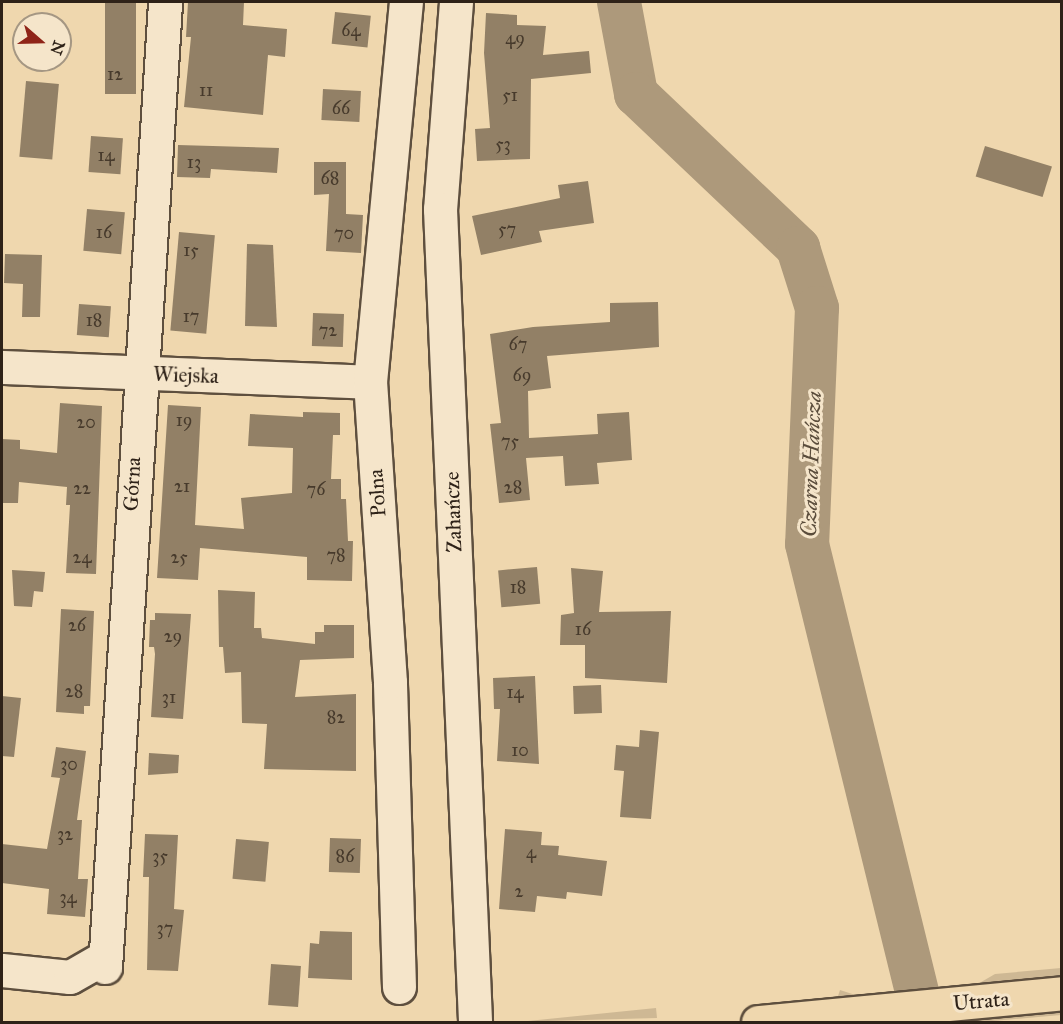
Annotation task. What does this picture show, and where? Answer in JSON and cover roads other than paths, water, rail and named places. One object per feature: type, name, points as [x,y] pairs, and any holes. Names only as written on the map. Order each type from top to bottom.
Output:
[{"type":"main road","name":"Utrata","points":[[758,1023],[1062,993]]},
{"type":"street","name":"Górna","points":[[2,970],[70,977],[105,962],[138,373],[165,2]]},
{"type":"street","name":"Polna","points":[[399,987],[390,682],[370,382],[406,2]]},
{"type":"street","name":"Zahańcze","points":[[456,2],[440,209],[475,1023]]},
{"type":"street","name":"Wiejska","points":[[2,367],[370,382]]},
{"type":"waterway","name":"Czarna Hańcza","points":[[619,2],[636,94],[798,248],[817,308],[807,544],[924,1022]]}]
